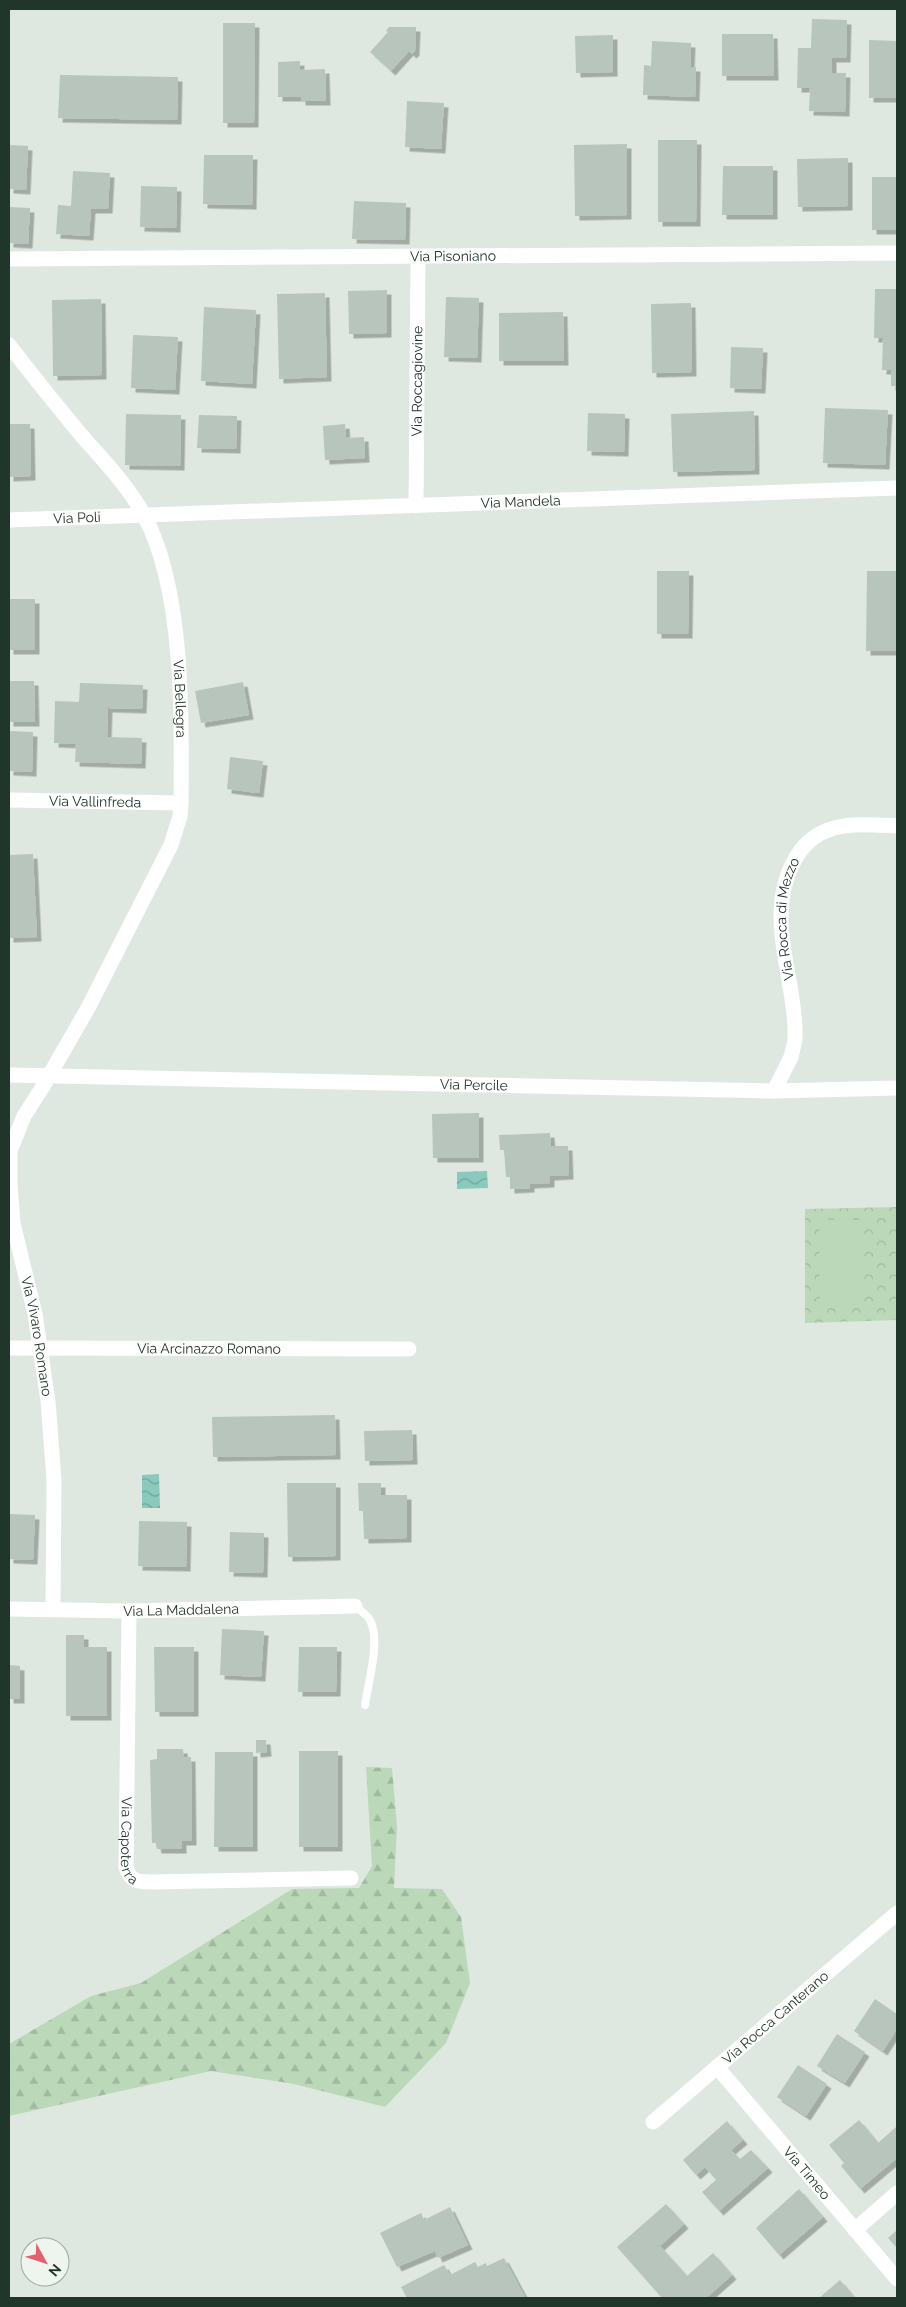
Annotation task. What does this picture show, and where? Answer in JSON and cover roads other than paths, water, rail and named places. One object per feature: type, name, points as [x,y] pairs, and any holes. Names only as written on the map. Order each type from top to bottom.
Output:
[{"type":"street","name":"Via Pisoniano","points":[[9,259],[897,253]]},
{"type":"street","name":"Via Roccagiovine","points":[[416,506],[418,256]]},
{"type":"street","name":"Via Bellegra","points":[[9,345],[118,478],[144,515],[161,556],[173,618],[180,718],[181,803],[177,826],[167,855],[88,1008],[50,1075]]},
{"type":"street","name":"Via Mandela","points":[[144,515],[897,488]]},
{"type":"street","name":"Via Poli","points":[[9,520],[144,515]]},
{"type":"street","name":"Via Vallinfreda","points":[[9,800],[181,803]]},
{"type":"street","name":"Via Rocca di Mezzo","points":[[774,1091],[791,1057],[795,1040],[780,916],[784,887],[791,868],[804,847],[822,831],[859,825],[897,826]]},
{"type":"street","name":"Via Percile","points":[[9,1075],[774,1091],[897,1088]]},
{"type":"street","name":"Via Vivaro Romano","points":[[50,1075],[19,1125],[10,1151],[9,1165],[15,1236],[41,1348],[54,1480],[53,1609]]},
{"type":"street","name":"Via Arcinazzo Romano","points":[[9,1348],[409,1349]]},
{"type":"street","name":"Via La Maddalena","points":[[9,1609],[129,1611],[355,1606]]},
{"type":"street","name":"Via Capoterra","points":[[129,1611],[126,1866],[128,1875],[137,1882],[351,1878]]},
{"type":"street","name":"Via Rocca Canterano","points":[[653,2122],[897,1912]]},
{"type":"street","name":"Via Timeo","points":[[717,2067],[897,2279]]},
{"type":"street","points":[[855,2230],[897,2193]]},
{"type":"lane","points":[[355,1606],[369,1618],[374,1632],[374,1654],[364,1705]]},
{"type":"water","points":[[487,1171],[488,1188],[457,1189],[457,1172]]},
{"type":"water","points":[[159,1474],[160,1508],[142,1508],[142,1475]]}]
